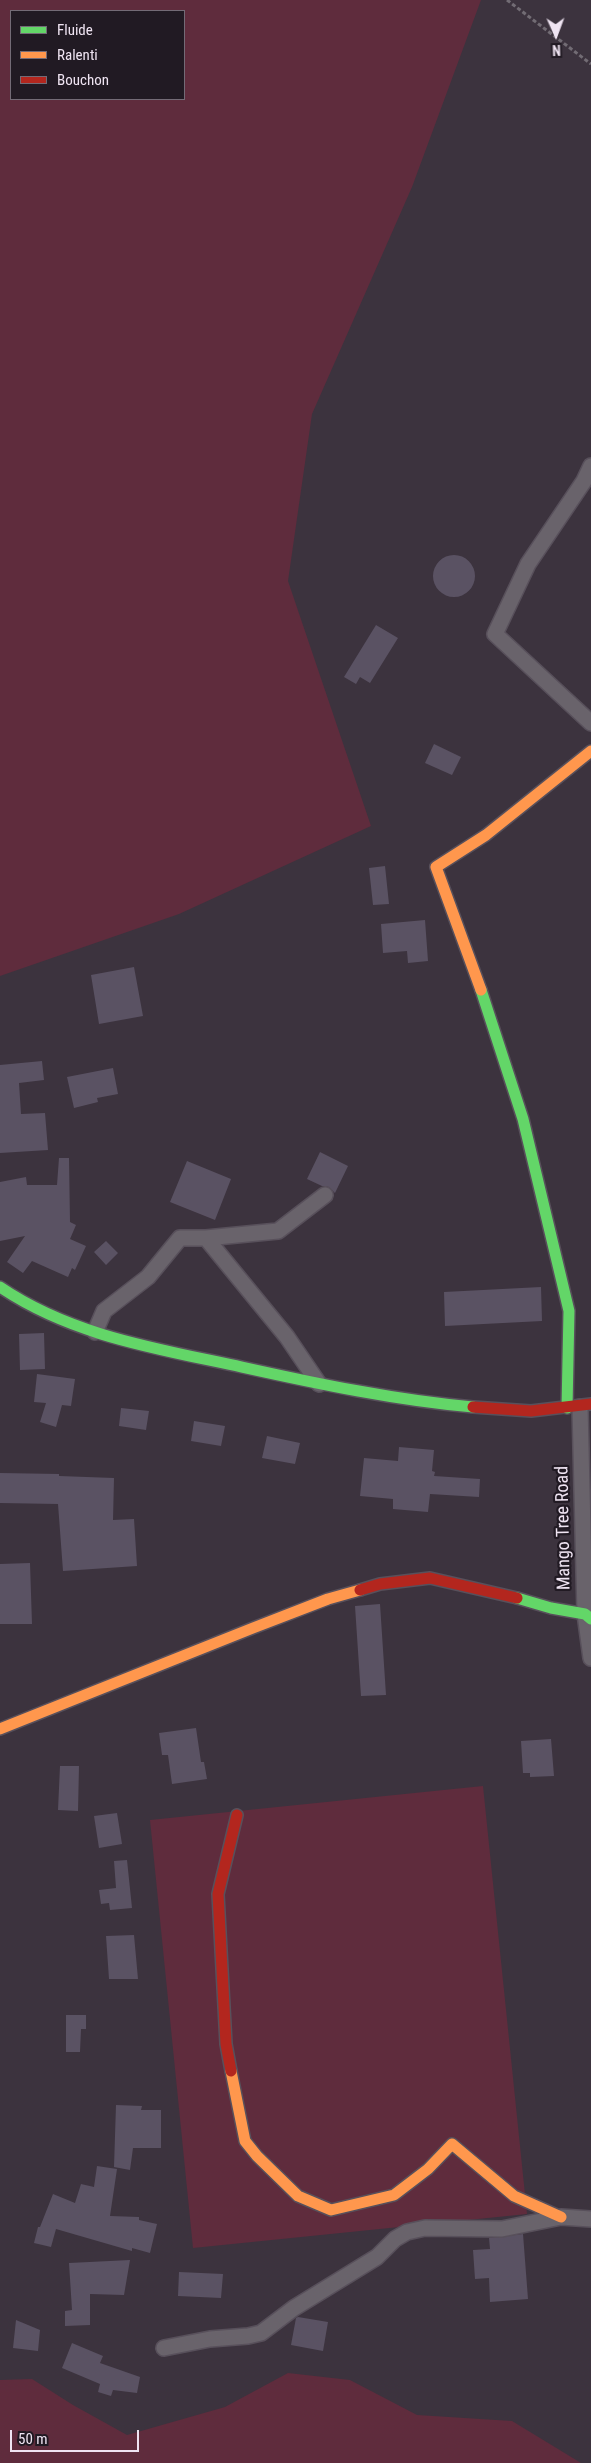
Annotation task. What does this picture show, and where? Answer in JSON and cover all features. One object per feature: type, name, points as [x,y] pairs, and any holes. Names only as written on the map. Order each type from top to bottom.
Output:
[{"type":"street","points":[[591,466],[584,481],[528,564],[495,634],[591,723]]},
{"type":"street","points":[[0,1287],[25,1304],[53,1318],[95,1332],[159,1349],[319,1384],[428,1404],[531,1411],[579,1406],[569,1311],[523,1119],[489,1011],[436,867],[486,835],[591,750]]},
{"type":"street","points":[[95,1332],[104,1311],[148,1277],[180,1238],[206,1238],[278,1231],[325,1195]]},
{"type":"street","points":[[206,1238],[287,1337],[319,1384]]},
{"type":"street","name":"Mango Tree Road","points":[[579,1406],[591,1658]]},
{"type":"street","points":[[0,1729],[328,1599],[380,1584],[430,1578],[506,1594],[588,1617]]},
{"type":"street","points":[[237,1815],[218,1894],[226,2044],[245,2141],[257,2156],[298,2196],[331,2210],[355,2206],[394,2195],[428,2169],[452,2144],[514,2196],[561,2217]]},
{"type":"street","points":[[164,2348],[210,2339],[261,2333],[294,2308],[377,2257],[395,2239],[407,2232],[425,2228],[502,2228],[561,2217],[591,2219]]},
{"type":"path","points":[[507,0],[591,64]]},
{"type":"shaded area","points":[[0,0],[481,0],[412,187],[312,414],[288,581],[371,826],[179,914],[0,976]]},
{"type":"shaded area","points":[[483,1786],[527,2214],[193,2248],[150,1820]]},
{"type":"shaded area","points":[[288,2373],[350,2380],[417,2415],[512,2421],[581,2463],[0,2463],[0,2380],[32,2379],[73,2405],[127,2435],[225,2407]]},
{"type":"building","points":[[454,555],[469,561],[475,576],[469,591],[454,597],[439,591],[433,576],[439,561]]},
{"type":"building","points":[[376,625],[398,638],[370,683],[360,677],[356,684],[344,677]]},
{"type":"building","points":[[434,744],[461,757],[452,775],[425,763]]},
{"type":"building","points":[[385,866],[389,904],[373,905],[369,868]]},
{"type":"building","points":[[425,920],[428,961],[408,963],[407,951],[383,953],[381,924]]},
{"type":"building","points":[[134,967],[143,1016],[99,1024],[91,975]]},
{"type":"building","points":[[42,1061],[44,1080],[19,1083],[21,1114],[45,1113],[48,1150],[0,1153],[0,1065]]},
{"type":"building","points":[[113,1068],[118,1094],[97,1098],[98,1102],[74,1108],[67,1077]]},
{"type":"building","points":[[320,1152],[348,1166],[335,1193],[329,1187],[307,1179]]},
{"type":"building","points":[[59,1158],[69,1158],[70,1222],[76,1225],[70,1239],[86,1246],[75,1270],[72,1268],[68,1277],[32,1261],[23,1273],[7,1262],[25,1236],[0,1241],[0,1182],[26,1177],[27,1185],[57,1185]]},
{"type":"building","points":[[187,1161],[231,1179],[215,1220],[170,1202]]},
{"type":"building","points":[[106,1241],[118,1253],[106,1265],[94,1252]]},
{"type":"building","points":[[541,1287],[542,1321],[445,1326],[444,1292]]},
{"type":"building","points":[[44,1333],[45,1369],[20,1370],[19,1334]]},
{"type":"building","points":[[37,1374],[75,1379],[71,1406],[62,1405],[56,1427],[40,1422],[46,1403],[34,1402]]},
{"type":"building","points":[[121,1408],[149,1411],[146,1430],[119,1426]]},
{"type":"building","points":[[194,1421],[225,1426],[221,1446],[191,1441]]},
{"type":"building","points":[[267,1436],[300,1443],[295,1464],[262,1458]]},
{"type":"building","points":[[399,1447],[434,1450],[432,1471],[435,1472],[434,1476],[480,1479],[479,1497],[430,1494],[428,1512],[393,1509],[393,1499],[360,1496],[364,1458],[398,1461]]},
{"type":"building","points":[[0,1473],[59,1474],[59,1476],[114,1478],[113,1520],[134,1519],[137,1566],[63,1571],[58,1504],[0,1503]]},
{"type":"building","points":[[30,1563],[32,1624],[0,1624],[0,1564]]},
{"type":"building","points":[[380,1604],[386,1695],[361,1696],[355,1606]]},
{"type":"building","points":[[196,1728],[201,1762],[204,1762],[207,1779],[172,1784],[168,1755],[162,1755],[159,1733]]},
{"type":"building","points":[[551,1739],[554,1776],[530,1777],[530,1773],[523,1773],[521,1741]]},
{"type":"building","points":[[60,1766],[79,1766],[78,1811],[58,1810]]},
{"type":"building","points":[[117,1813],[122,1844],[99,1848],[94,1816]]},
{"type":"building","points":[[127,1860],[132,1908],[110,1910],[109,1903],[101,1904],[99,1890],[116,1888],[114,1861]]},
{"type":"building","points":[[134,1935],[138,1979],[109,1979],[106,1936]]},
{"type":"building","points":[[66,2015],[86,2015],[86,2029],[81,2029],[80,2052],[66,2052]]},
{"type":"building","points":[[116,2105],[142,2106],[141,2110],[161,2110],[161,2148],[133,2148],[130,2170],[114,2167]]},
{"type":"building","points":[[97,2166],[117,2169],[110,2216],[139,2217],[139,2220],[157,2224],[150,2253],[132,2248],[132,2251],[56,2229],[51,2247],[34,2243],[38,2227],[40,2227],[53,2194],[75,2203],[81,2184],[94,2187]]},
{"type":"building","points":[[523,2234],[528,2299],[490,2302],[489,2278],[475,2279],[473,2250],[490,2249],[489,2238]]},
{"type":"building","points":[[130,2260],[124,2295],[90,2294],[90,2325],[65,2326],[65,2311],[72,2310],[69,2263]]},
{"type":"building","points":[[179,2272],[223,2274],[221,2298],[178,2296]]},
{"type":"building","points":[[296,2318],[328,2322],[323,2351],[291,2345]]},
{"type":"building","points":[[16,2320],[40,2330],[38,2351],[13,2348]]},
{"type":"building","points":[[72,2343],[103,2356],[100,2363],[140,2377],[137,2393],[113,2390],[111,2396],[98,2392],[100,2384],[62,2368]]},
{"type":"traffic: fast","points":[[481,990],[523,1119],[569,1311],[567,1408]]},
{"type":"traffic: fast","points":[[0,1287],[28,1304],[57,1318],[117,1339],[148,1347],[357,1391],[473,1407]]},
{"type":"traffic: fast","points":[[517,1598],[551,1608],[585,1614],[591,1619]]},
{"type":"traffic: slow","points":[[481,990],[436,867],[486,835],[591,751]]},
{"type":"traffic: slow","points":[[0,1729],[328,1599],[360,1590]]},
{"type":"traffic: slow","points":[[231,2071],[245,2141],[257,2156],[298,2196],[331,2210],[394,2195],[428,2169],[452,2144],[514,2196],[561,2217]]},
{"type":"traffic: jam","points":[[473,1407],[531,1411],[591,1404]]},
{"type":"traffic: jam","points":[[360,1590],[380,1584],[430,1578],[517,1598]]},
{"type":"traffic: jam","points":[[231,2071],[226,2044],[218,1894],[237,1815]]}]
